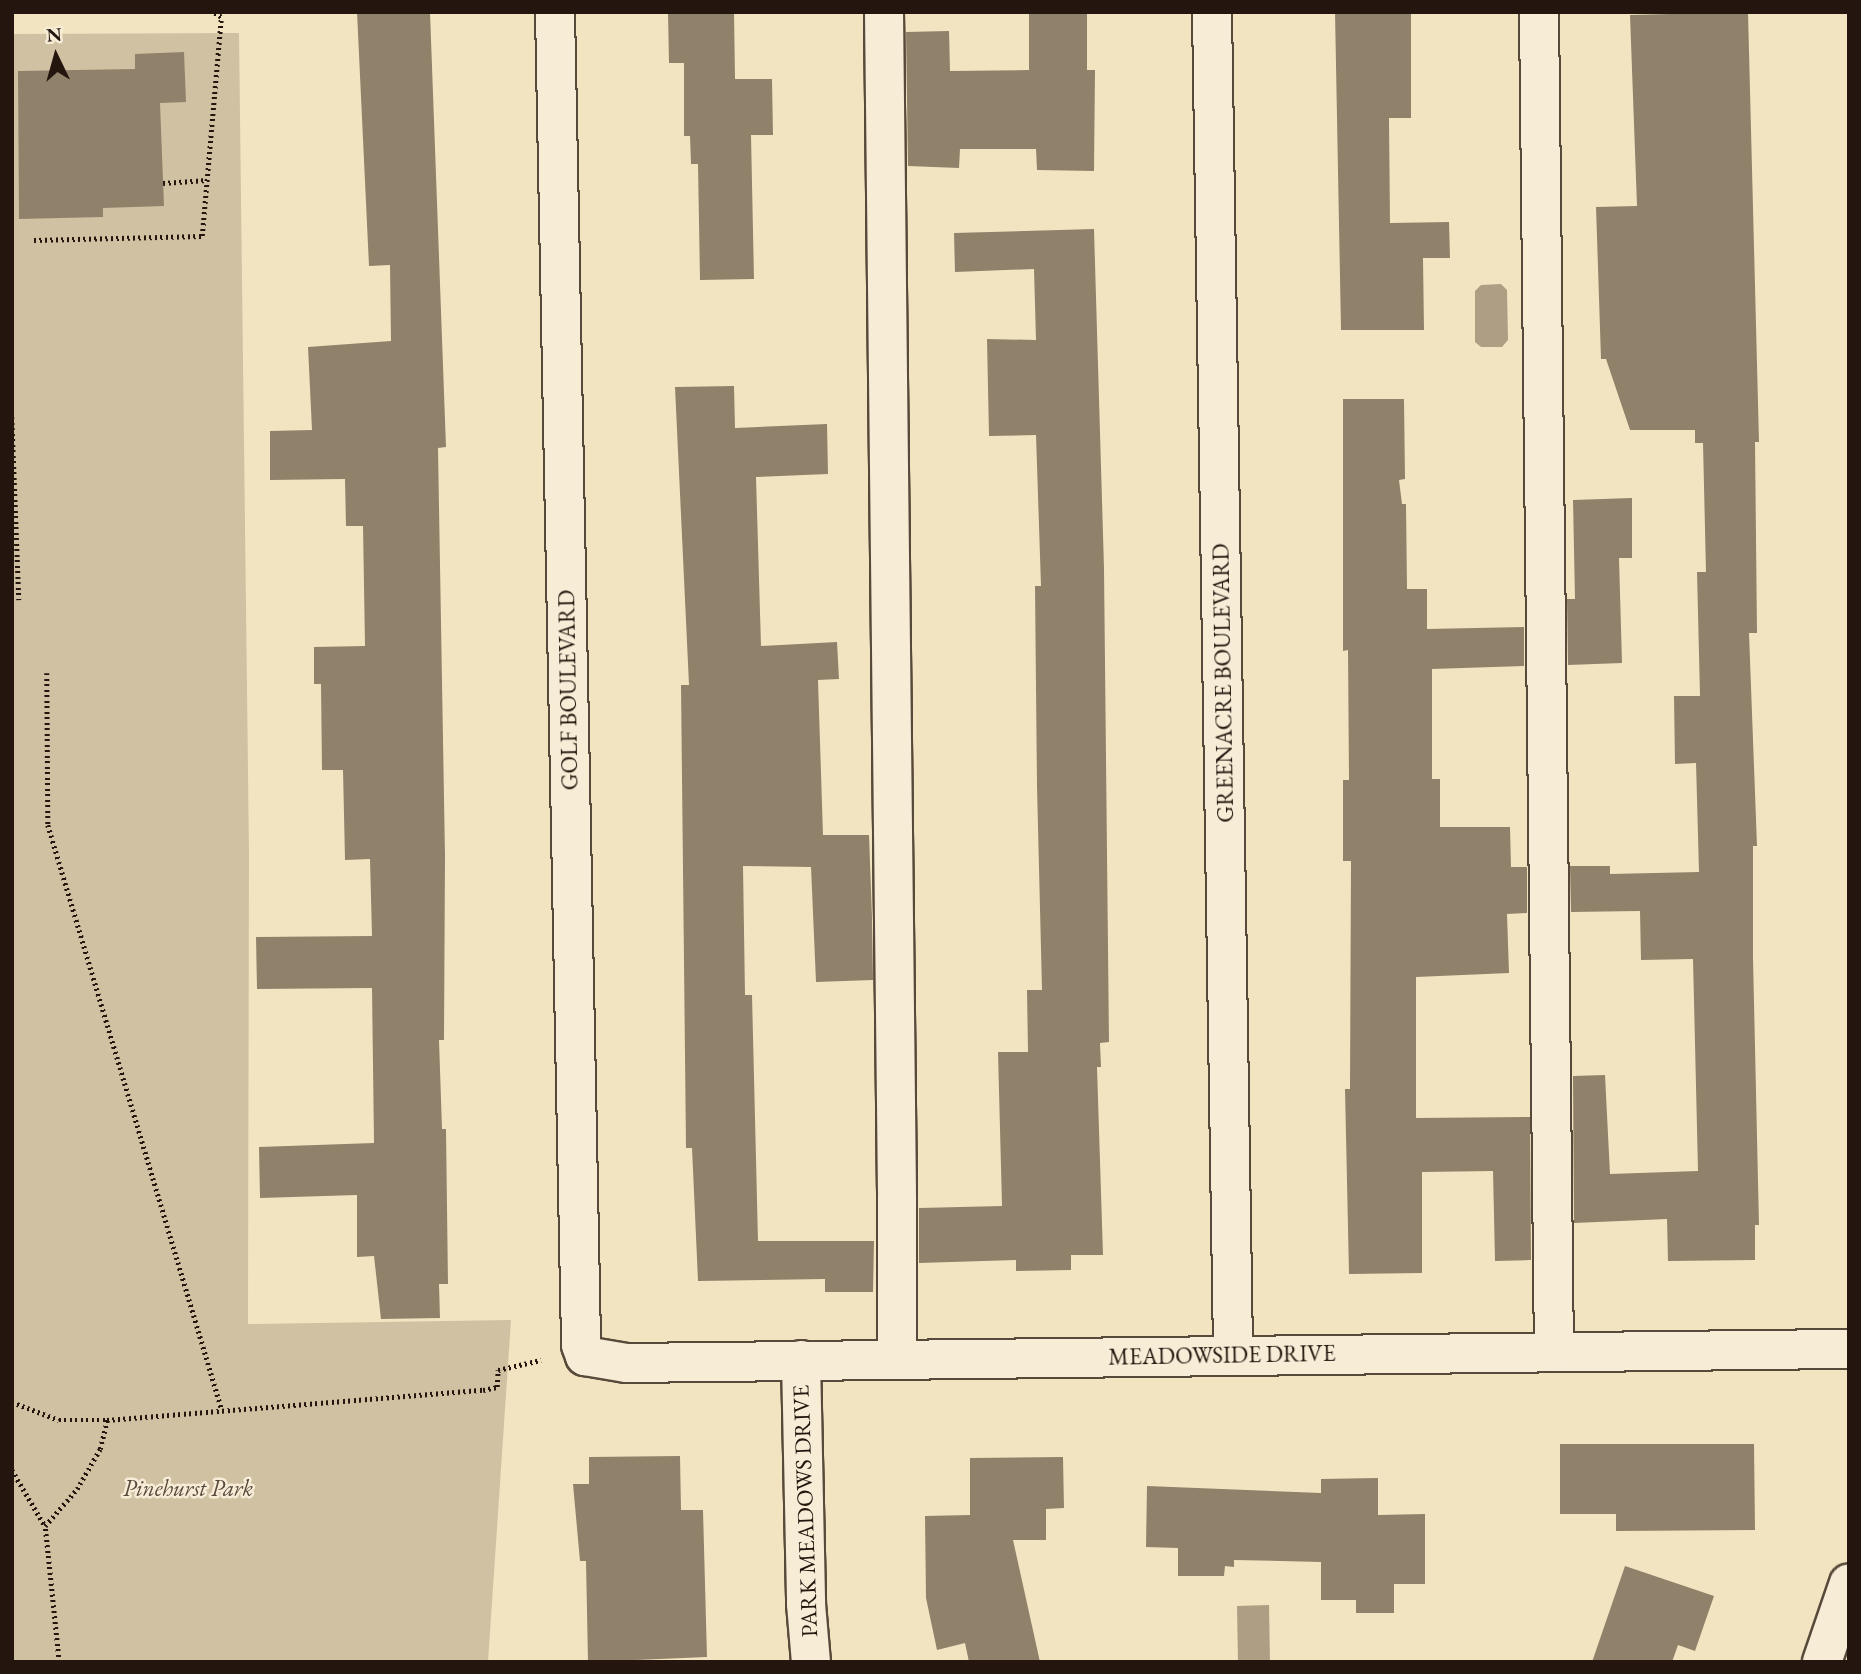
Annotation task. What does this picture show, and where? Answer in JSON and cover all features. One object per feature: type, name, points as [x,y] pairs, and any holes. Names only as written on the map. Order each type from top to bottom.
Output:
[{"type":"street","name":"GOLF BOULEVARD","points":[[555,12],[588,1353]]},
{"type":"street","points":[[884,12],[897,1359]]},
{"type":"street","name":"GREENACRE BOULEVARD","points":[[1212,12],[1233,1355]]},
{"type":"street","points":[[1539,12],[1554,1350]]},
{"type":"street","name":"MEADOWSIDE DRIVE","points":[[588,1353],[801,1360],[1849,1349]]},
{"type":"street","name":"PARK MEADOWS DRIVE","points":[[801,1360],[806,1604],[811,1662]]},
{"type":"street","points":[[1822,1662],[1849,1583]]},
{"type":"street","points":[[1839,1662],[1849,1654]]},
{"type":"path","points":[[34,240],[202,236],[221,17],[214,12]]},
{"type":"path","points":[[163,183],[207,180]]},
{"type":"path","points":[[12,417],[19,600]]},
{"type":"path","points":[[47,673],[48,825],[222,1410]]},
{"type":"path","points":[[12,1402],[59,1420],[107,1420],[483,1390],[497,1387],[498,1370],[588,1353]]},
{"type":"path","points":[[45,1526],[83,1479],[100,1448],[107,1420]]},
{"type":"path","points":[[12,1470],[45,1526],[59,1662]]},
{"type":"green space","name":"Pinehurst Park","points":[[239,33],[249,853],[248,1324],[511,1320],[488,1662],[12,1662],[12,34]]},
{"type":"shaded area","points":[[1501,284],[1507,290],[1508,340],[1502,347],[1481,347],[1475,342],[1475,291],[1481,285]]},
{"type":"shaded area","points":[[1269,1605],[1270,1662],[1238,1662],[1237,1606]]},
{"type":"building","points":[[357,12],[430,12],[446,447],[438,448],[445,856],[444,1040],[439,1040],[442,1129],[446,1129],[448,1284],[439,1284],[440,1318],[381,1319],[374,1256],[357,1257],[357,1195],[260,1198],[259,1147],[374,1143],[372,988],[257,989],[256,937],[372,936],[370,859],[345,860],[343,770],[322,770],[321,684],[314,684],[314,647],[365,646],[363,526],[346,526],[345,479],[270,480],[270,431],[312,430],[308,347],[391,341],[390,265],[369,266]]},
{"type":"building","points":[[668,12],[734,12],[735,79],[772,79],[773,135],[751,135],[754,279],[700,280],[698,164],[691,164],[690,136],[684,136],[684,63],[669,63]]},
{"type":"building","points":[[1029,12],[1087,12],[1087,70],[1095,70],[1094,171],[1037,170],[1036,149],[960,149],[959,168],[908,166],[906,32],[949,31],[950,71],[1029,70]]},
{"type":"building","points":[[1335,12],[1411,12],[1411,118],[1389,118],[1390,223],[1449,222],[1450,258],[1423,258],[1424,330],[1341,330]]},
{"type":"building","points":[[1748,12],[1759,442],[1755,442],[1757,633],[1749,633],[1757,846],[1753,846],[1753,958],[1759,1225],[1755,1225],[1755,1260],[1668,1261],[1667,1219],[1574,1223],[1573,1076],[1605,1075],[1610,1174],[1698,1171],[1693,959],[1641,960],[1640,911],[1571,912],[1570,866],[1610,866],[1610,874],[1699,872],[1696,763],[1675,764],[1674,696],[1700,696],[1697,572],[1706,572],[1703,443],[1695,443],[1695,430],[1630,430],[1606,359],[1601,359],[1596,207],[1637,206],[1630,15]]},
{"type":"building","points":[[184,52],[186,102],[160,103],[164,206],[103,208],[103,217],[19,219],[18,71],[135,69],[135,54]]},
{"type":"building","points":[[1094,229],[1104,568],[1109,1042],[1100,1043],[1101,1067],[1097,1067],[1103,1255],[1071,1255],[1071,1270],[1016,1271],[1016,1260],[919,1263],[919,1208],[1002,1206],[998,1052],[1028,1052],[1027,990],[1042,990],[1035,586],[1041,586],[1036,435],[989,436],[987,339],[1036,340],[1034,269],[955,272],[954,233]]},
{"type":"building","points":[[734,386],[735,428],[827,424],[828,474],[756,477],[761,646],[837,642],[839,679],[818,680],[823,835],[869,835],[872,917],[873,980],[816,982],[811,867],[743,866],[745,995],[752,995],[758,1241],[874,1241],[873,1292],[825,1292],[825,1279],[698,1281],[692,1148],[686,1148],[681,685],[689,685],[675,387]]},
{"type":"building","points":[[1343,399],[1404,399],[1405,479],[1399,480],[1402,504],[1406,504],[1407,589],[1427,589],[1427,629],[1524,627],[1524,666],[1432,669],[1432,779],[1440,779],[1440,827],[1510,827],[1511,867],[1527,867],[1527,913],[1507,914],[1509,973],[1416,977],[1416,1118],[1530,1117],[1531,1260],[1495,1261],[1493,1171],[1422,1172],[1422,1273],[1349,1274],[1345,1089],[1350,1089],[1351,861],[1343,861],[1343,780],[1349,780],[1348,650],[1343,651]]},
{"type":"building","points":[[1632,498],[1632,558],[1619,558],[1622,663],[1568,665],[1567,599],[1575,599],[1573,500]]},
{"type":"building","points":[[1560,1444],[1754,1444],[1755,1530],[1616,1531],[1616,1514],[1560,1514]]},
{"type":"building","points":[[680,1456],[681,1510],[703,1510],[707,1657],[588,1662],[586,1561],[580,1561],[573,1484],[589,1484],[589,1457]]},
{"type":"building","points":[[1063,1457],[1064,1508],[1046,1509],[1046,1540],[1013,1540],[1040,1662],[969,1662],[965,1643],[937,1650],[926,1598],[925,1516],[970,1515],[970,1458]]},
{"type":"building","points":[[1378,1478],[1378,1515],[1425,1514],[1425,1584],[1394,1584],[1394,1613],[1356,1613],[1356,1600],[1321,1600],[1321,1562],[1234,1560],[1234,1567],[1225,1566],[1224,1576],[1178,1576],[1178,1548],[1146,1547],[1147,1486],[1321,1493],[1321,1479]]},
{"type":"building","points":[[1625,1566],[1714,1596],[1695,1651],[1678,1645],[1672,1662],[1592,1662]]}]
